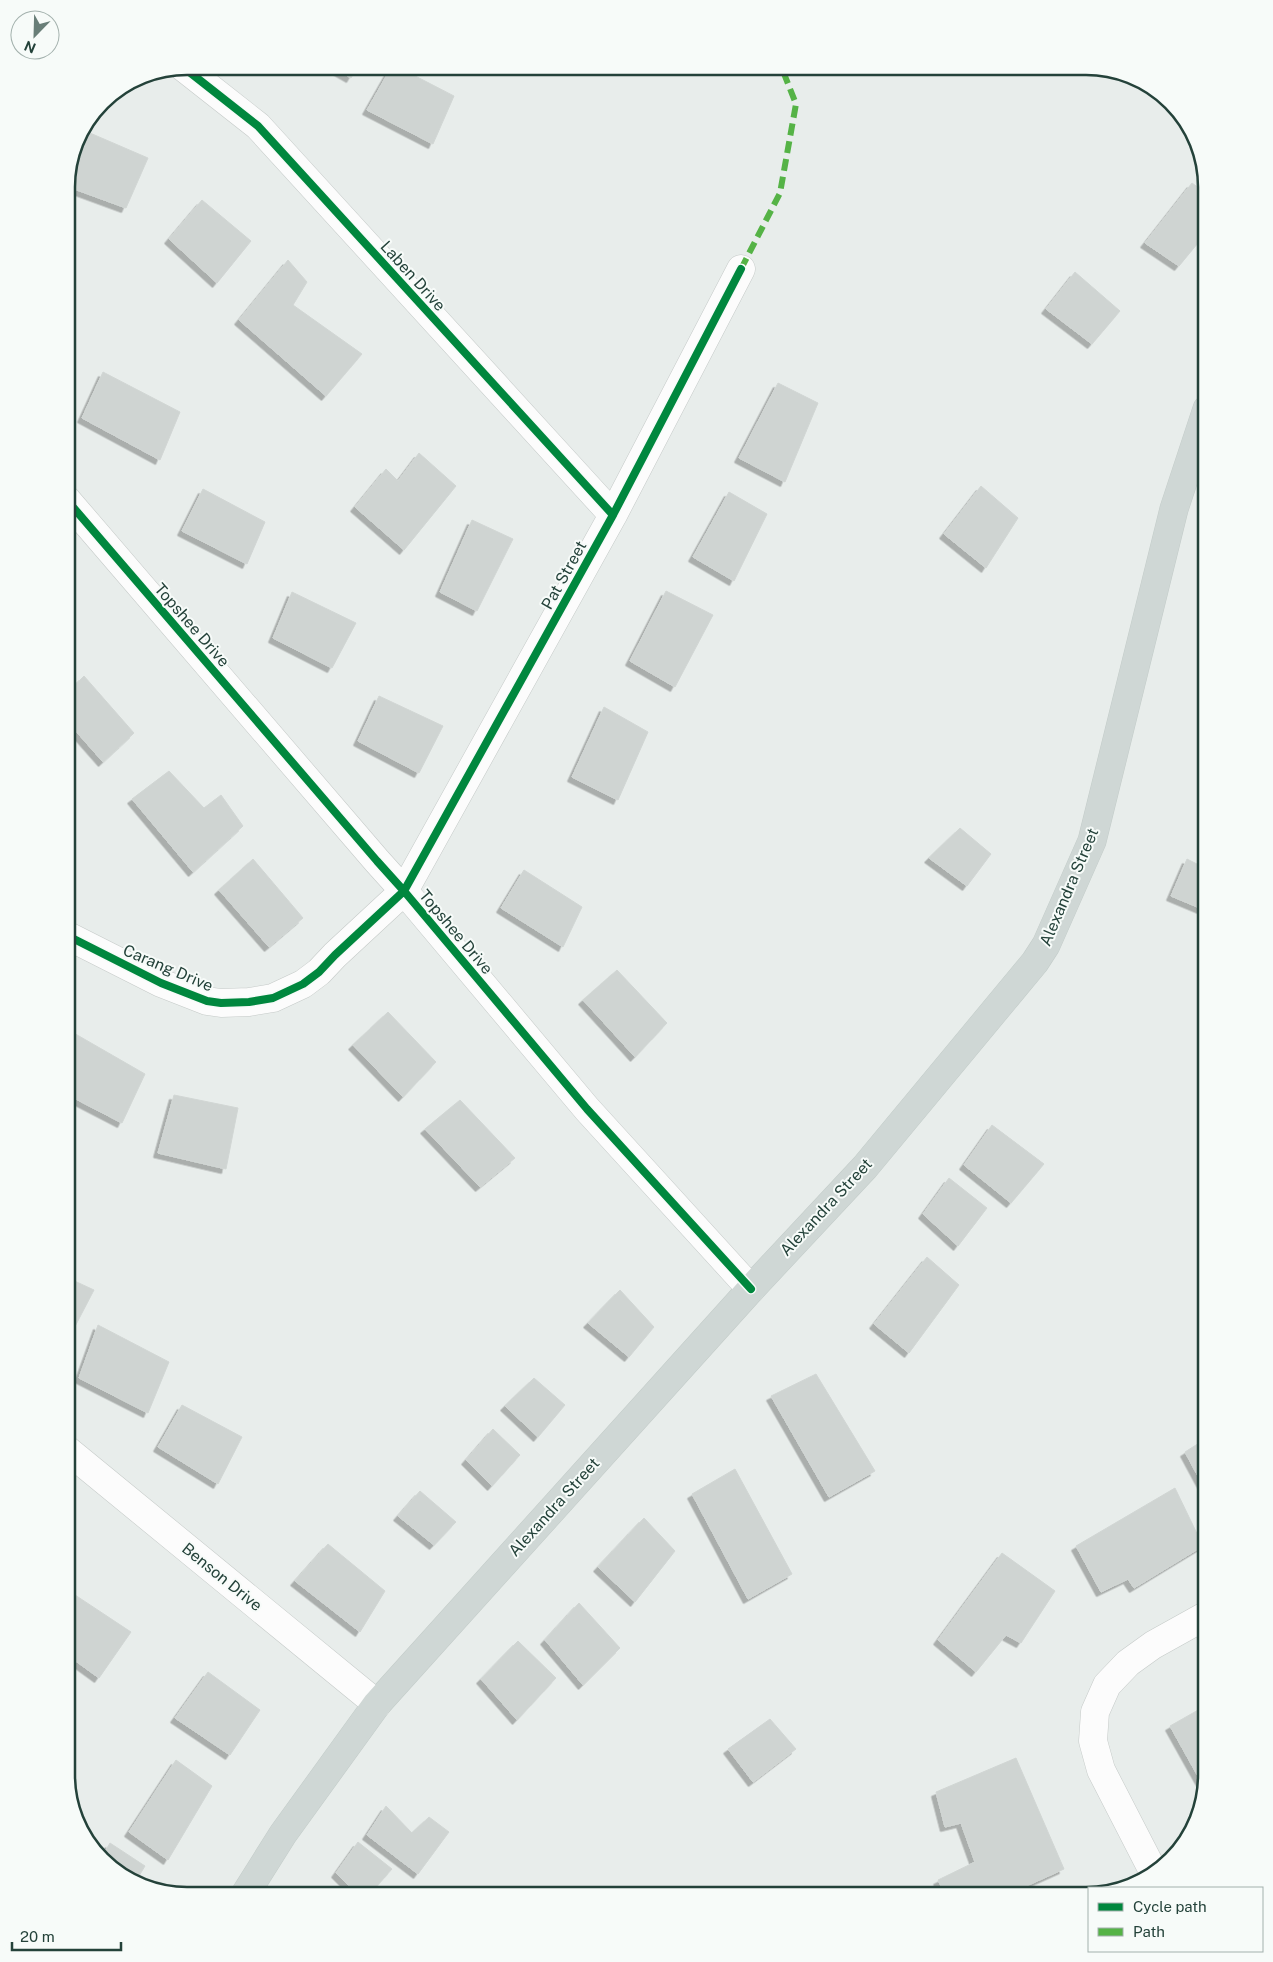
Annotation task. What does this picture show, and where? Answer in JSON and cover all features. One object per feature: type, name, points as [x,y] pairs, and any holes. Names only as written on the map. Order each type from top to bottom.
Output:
[{"type":"main road","name":"Alexandra Street","points":[[250,1887],[283,1834],[376,1704],[751,1289],[865,1167],[1046,945],[1092,841],[1174,509],[1198,436]]},
{"type":"street","name":"Laben Drive","points":[[193,75],[258,126],[613,515]]},
{"type":"street","name":"Pat Street","points":[[404,891],[613,515],[741,269]]},
{"type":"street","name":"Topshee Drive","points":[[75,509],[404,891],[587,1109],[751,1289]]},
{"type":"street","name":"Carang Drive","points":[[75,940],[160,983],[206,1001],[221,1003],[249,1002],[273,998],[303,984],[319,972],[334,955],[404,891]]},
{"type":"street","name":"Benson Drive","points":[[75,1456],[376,1704]]},
{"type":"street","points":[[1151,1866],[1101,1770],[1093,1741],[1095,1712],[1107,1685],[1128,1663],[1153,1645],[1198,1620]]},
{"type":"building","points":[[387,75],[413,75],[454,96],[433,144],[367,110]]},
{"type":"building","points":[[89,133],[148,158],[126,208],[75,189],[79,158]]},
{"type":"building","points":[[1192,183],[1198,187],[1198,243],[1179,266],[1145,243]]},
{"type":"building","points":[[202,200],[251,241],[217,283],[169,239]]},
{"type":"building","points":[[288,260],[307,282],[293,305],[362,354],[326,396],[239,320]]},
{"type":"building","points":[[1075,272],[1120,311],[1092,344],[1046,309]]},
{"type":"building","points":[[103,372],[180,412],[160,460],[82,418]]},
{"type":"building","points":[[778,383],[818,403],[785,482],[739,458]]},
{"type":"building","points":[[419,453],[456,486],[404,550],[355,507],[386,469],[398,481]]},
{"type":"building","points":[[981,486],[1018,518],[986,568],[944,534]]},
{"type":"building","points":[[203,489],[265,522],[247,564],[182,531]]},
{"type":"building","points":[[729,492],[767,514],[734,581],[693,557]]},
{"type":"building","points":[[472,520],[513,539],[477,611],[440,592]]},
{"type":"building","points":[[666,591],[713,615],[675,687],[630,661]]},
{"type":"building","points":[[292,592],[356,623],[332,668],[273,638]]},
{"type":"building","points":[[84,676],[134,733],[103,762],[75,730],[75,685]]},
{"type":"building","points":[[379,696],[443,726],[419,773],[358,741]]},
{"type":"building","points":[[604,707],[648,732],[618,800],[572,777]]},
{"type":"building","points":[[169,771],[204,808],[221,795],[243,826],[193,872],[132,799]]},
{"type":"building","points":[[960,828],[991,854],[967,886],[929,858]]},
{"type":"building","points":[[253,859],[303,918],[269,947],[219,890]]},
{"type":"building","points":[[1187,859],[1198,864],[1198,907],[1171,896]]},
{"type":"building","points":[[524,870],[582,907],[563,947],[501,908]]},
{"type":"building","points":[[617,970],[667,1023],[635,1057],[583,1000]]},
{"type":"building","points":[[388,1012],[436,1062],[403,1097],[353,1045]]},
{"type":"building","points":[[75,1034],[145,1074],[122,1123],[75,1099]]},
{"type":"building","points":[[174,1095],[238,1108],[226,1169],[158,1153]]},
{"type":"building","points":[[460,1100],[515,1158],[480,1187],[425,1129]]},
{"type":"building","points":[[992,1125],[1044,1164],[1011,1203],[964,1165]]},
{"type":"building","points":[[949,1178],[987,1208],[958,1246],[923,1214]]},
{"type":"building","points":[[927,1257],[959,1285],[909,1353],[874,1324]]},
{"type":"building","points":[[75,1281],[94,1290],[75,1326]]},
{"type":"building","points":[[620,1290],[654,1327],[629,1357],[588,1323]]},
{"type":"building","points":[[98,1325],[169,1362],[148,1413],[79,1378]]},
{"type":"building","points":[[816,1374],[875,1471],[829,1497],[771,1396]]},
{"type":"building","points":[[534,1378],[565,1405],[538,1437],[505,1406]]},
{"type":"building","points":[[182,1405],[242,1437],[218,1484],[158,1447]]},
{"type":"building","points":[[493,1429],[520,1455],[492,1486],[466,1460]]},
{"type":"building","points":[[1198,1444],[1198,1476],[1185,1452]]},
{"type":"building","points":[[735,1469],[792,1574],[748,1599],[692,1494]]},
{"type":"building","points":[[1175,1488],[1198,1536],[1198,1549],[1134,1588],[1128,1579],[1101,1592],[1076,1546]]},
{"type":"building","points":[[420,1491],[456,1522],[434,1545],[398,1516]]},
{"type":"building","points":[[644,1518],[675,1551],[635,1602],[598,1567]]},
{"type":"building","points":[[328,1544],[385,1591],[360,1632],[295,1581]]},
{"type":"building","points":[[1002,1553],[1055,1591],[1021,1643],[1006,1635],[976,1672],[938,1640]]},
{"type":"building","points":[[75,1595],[131,1632],[99,1678],[75,1661]]},
{"type":"building","points":[[579,1603],[620,1648],[583,1685],[545,1640]]},
{"type":"building","points":[[518,1641],[556,1678],[517,1720],[481,1679]]},
{"type":"building","points":[[208,1672],[260,1710],[230,1755],[175,1718]]},
{"type":"building","points":[[1198,1710],[1198,1776],[1170,1726]]},
{"type":"building","points":[[770,1719],[796,1749],[753,1782],[728,1749]]},
{"type":"building","points":[[1016,1758],[1064,1869],[1024,1887],[942,1887],[938,1880],[975,1862],[961,1823],[945,1827],[936,1792]]},
{"type":"building","points":[[176,1760],[212,1786],[168,1860],[129,1832]]},
{"type":"building","points":[[386,1806],[412,1833],[429,1817],[449,1832],[418,1874],[367,1835]]},
{"type":"building","points":[[358,1842],[392,1869],[376,1887],[350,1887],[336,1873]]},
{"type":"building","points":[[110,1843],[145,1866],[139,1876],[125,1868],[105,1851]]},
{"type":"marked path","points":[[741,269],[780,193],[796,104],[785,75]]},
{"type":"cycle path","points":[[193,75],[258,126],[613,515]]},
{"type":"cycle path","points":[[75,940],[161,983],[207,1001],[221,1003],[249,1002],[273,998],[303,984],[319,972],[404,891],[613,515],[741,269]]},
{"type":"cycle path","points":[[75,509],[404,891],[587,1109],[751,1289]]}]
